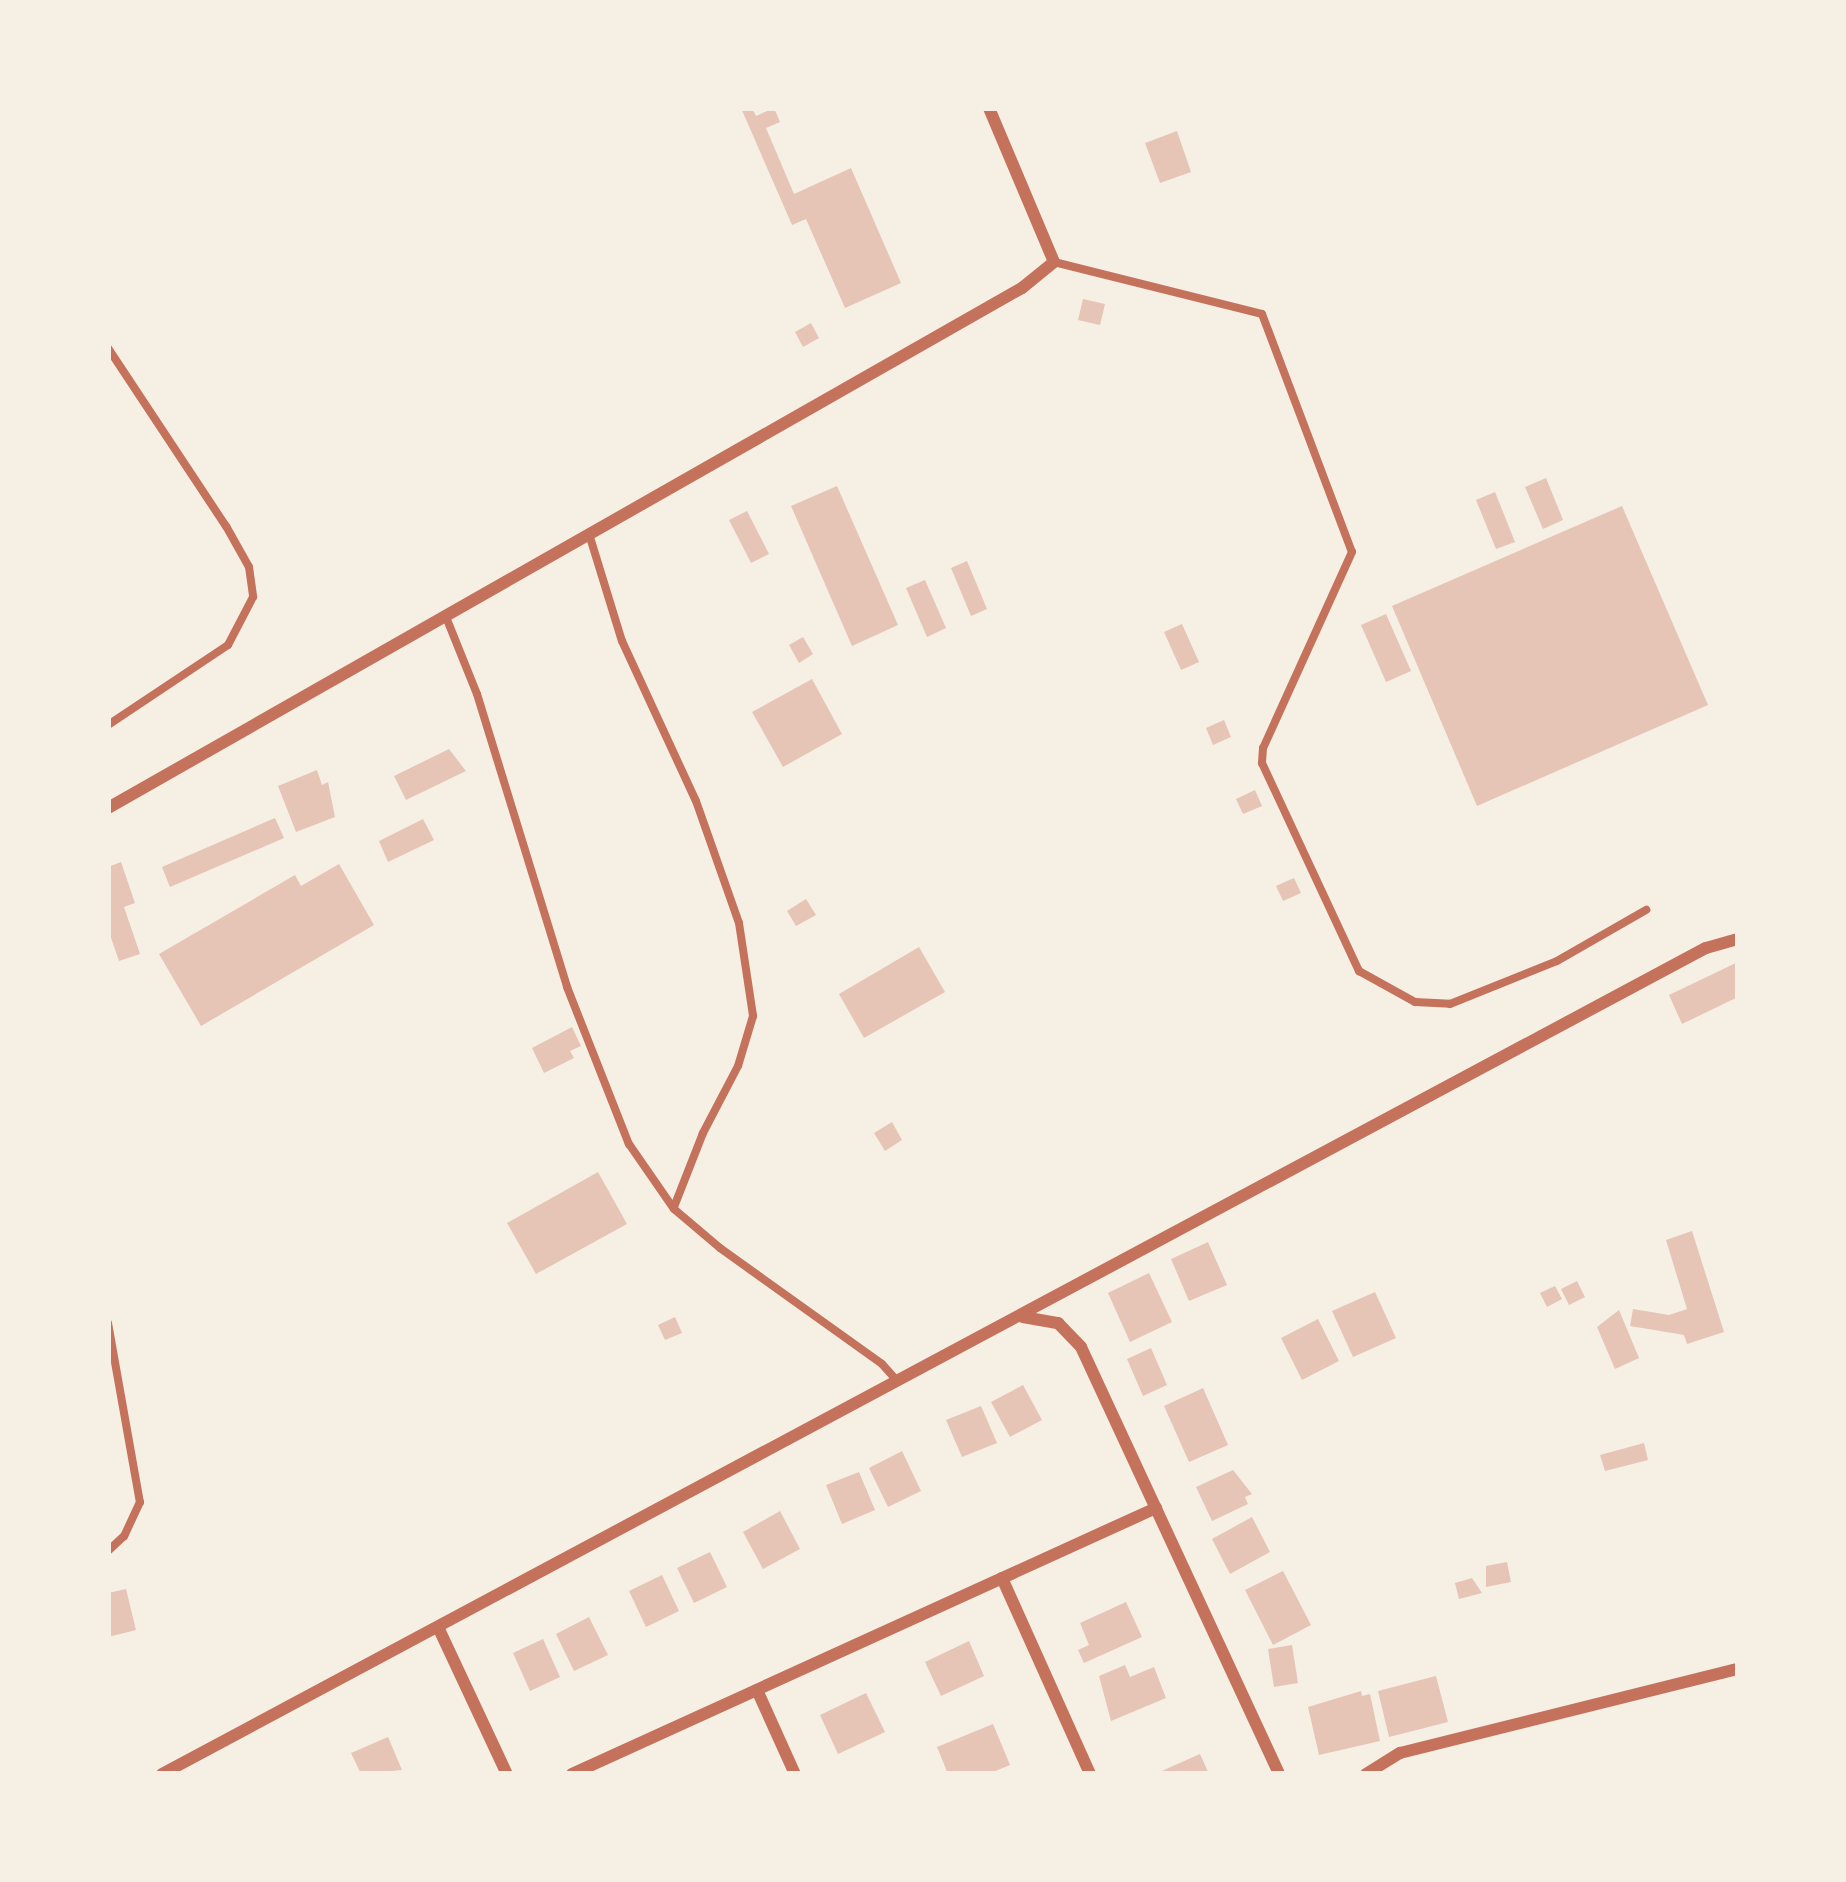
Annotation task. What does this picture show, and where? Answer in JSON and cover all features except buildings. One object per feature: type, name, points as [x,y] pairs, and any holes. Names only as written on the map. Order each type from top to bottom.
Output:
[{"type":"street","points":[[108,808],[1022,288],[1054,262],[989,108]]},
{"type":"street","points":[[162,1774],[1706,948],[1738,939]]},
{"type":"street","points":[[1022,1317],[1058,1323],[1082,1347],[1279,1774]]},
{"type":"street","points":[[572,1774],[1156,1508]]},
{"type":"street","points":[[1002,1578],[1090,1774]]},
{"type":"street","points":[[438,1627],[507,1774]]},
{"type":"street","points":[[1366,1774],[1400,1754],[1738,1670]]},
{"type":"street","points":[[757,1690],[795,1774]]},
{"type":"lane","points":[[1054,262],[1262,314],[1352,552],[1262,763],[1358,971],[1415,1002],[1450,1004],[1557,961],[1646,910]]},
{"type":"lane","points":[[108,348],[226,526],[249,567],[253,597],[228,645],[108,725]]},
{"type":"lane","points":[[589,534],[622,641],[696,801],[739,923],[753,1016],[738,1066],[703,1132],[674,1209]]},
{"type":"lane","points":[[446,616],[477,694],[567,987],[629,1144],[674,1209],[720,1249],[882,1364],[898,1382]]},
{"type":"lane","points":[[108,1323],[140,1502],[124,1536],[108,1551]]}]
